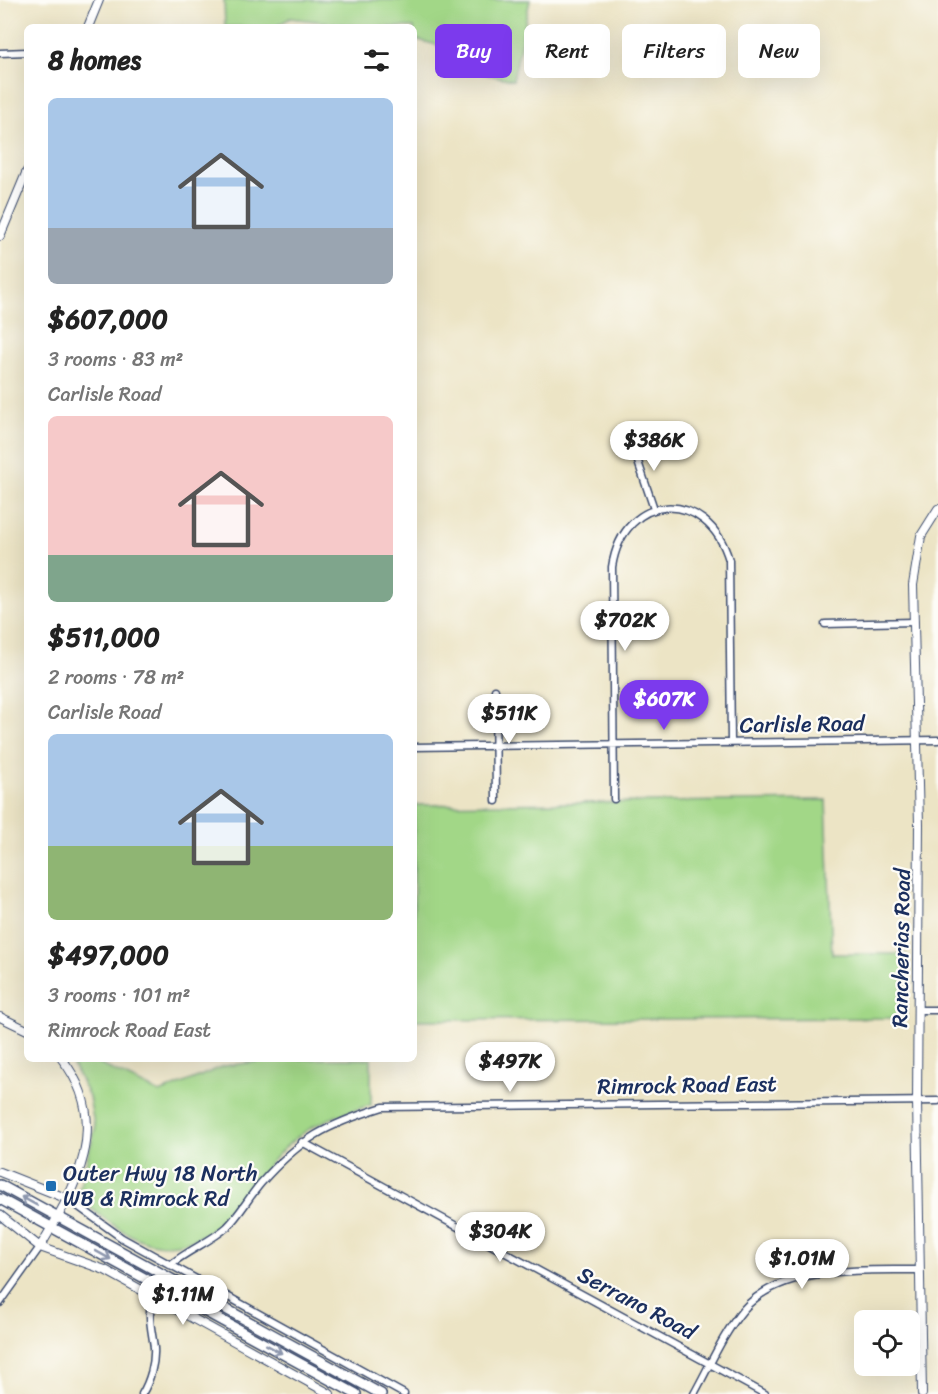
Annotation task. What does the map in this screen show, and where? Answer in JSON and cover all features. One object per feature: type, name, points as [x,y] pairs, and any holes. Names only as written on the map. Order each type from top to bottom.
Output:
[{"type":"main road","points":[[0,1185],[381,1394]]},
{"type":"main road","points":[[0,1199],[356,1394]]},
{"type":"street","points":[[89,24],[99,0]]},
{"type":"street","points":[[0,52],[24,52]]},
{"type":"street","points":[[0,236],[24,184]]},
{"type":"street","points":[[631,441],[654,509]]},
{"type":"street","points":[[614,799],[612,567],[615,547],[625,528],[654,509],[685,510],[708,521],[723,540],[729,560],[731,742]]},
{"type":"street","name":"Rancherias Road","points":[[922,1394],[917,1101],[920,874],[913,585],[917,550],[927,524],[938,509]]},
{"type":"street","points":[[825,624],[914,622]]},
{"type":"street","points":[[495,690],[496,801]]},
{"type":"street","name":"Carlisle Road","points":[[417,747],[497,744],[938,740]]},
{"type":"street","points":[[918,1010],[938,1010]]},
{"type":"street","points":[[0,1017],[24,1029]]},
{"type":"street","points":[[0,1304],[40,1247],[68,1199],[85,1151],[88,1134],[82,1097],[64,1062]]},
{"type":"street","name":"Rimrock Road East","points":[[170,1265],[187,1251],[225,1229],[259,1185],[302,1142],[340,1120],[383,1107],[938,1101]]},
{"type":"street","name":"Serrano Road","points":[[302,1142],[765,1394]]},
{"type":"street","points":[[0,1172],[68,1199],[122,1238],[404,1394]]},
{"type":"street","points":[[0,1215],[40,1247],[105,1270],[330,1394]]},
{"type":"street","points":[[694,1394],[744,1309],[772,1288],[806,1275],[844,1271],[919,1270]]},
{"type":"street","points":[[142,1394],[153,1360],[149,1307],[154,1296]]},
{"type":"green space","points":[[224,0],[530,0],[513,80],[504,78],[512,78],[512,24],[435,24],[435,44],[417,40],[417,24],[341,24],[290,18],[280,24],[225,24]]},
{"type":"green space","points":[[826,800],[832,954],[906,954],[906,1018],[417,1020],[417,805]]},
{"type":"green space","points":[[72,1062],[95,1062],[160,1093],[224,1066],[255,1062],[371,1062],[371,1105],[328,1120],[298,1136],[271,1162],[222,1222],[214,1229],[184,1243],[167,1245],[151,1243],[135,1237],[105,1219],[77,1197],[95,1129],[89,1097]]},
{"type":"place","name":"Outer Hwy 18 North WB & Rimrock Rd","points":[[51,1186]]}]
